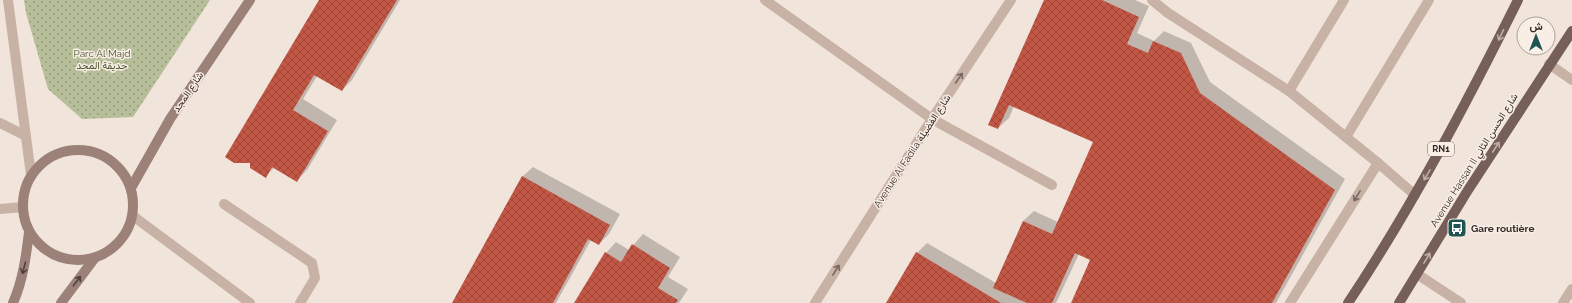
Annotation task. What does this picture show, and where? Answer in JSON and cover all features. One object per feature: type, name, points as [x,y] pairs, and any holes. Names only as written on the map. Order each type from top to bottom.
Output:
[{"type":"main road","name":"شارع المجد","points":[[131,188],[170,119],[250,0]]},
{"type":"main road","name":"RN1","points":[[1348,303],[1415,195],[1478,80],[1518,0]]},
{"type":"main road","name":"Avenue Hassan II شارع الحسن الثاني","points":[[1399,303],[1468,190],[1572,31]]},
{"type":"main road","points":[[70,150],[85,150],[100,154],[114,162],[124,174],[131,188],[134,202],[133,216],[125,234],[112,249],[94,259],[80,261],[64,259],[50,254],[38,245],[29,232],[24,220],[22,207],[24,190],[31,175],[41,163],[55,155],[70,150]]},
{"type":"main road","points":[[13,303],[19,289],[26,261],[29,232]]},
{"type":"main road","points":[[61,303],[94,259]]},
{"type":"street","points":[[8,0],[31,175]]},
{"type":"street","points":[[765,0],[932,119],[1052,185]]},
{"type":"street","name":"Avenue Al Fadila شارع الفضيلة","points":[[815,303],[932,119],[1011,0]]},
{"type":"street","points":[[1152,0],[1168,13],[1290,91],[1415,195]]},
{"type":"street","points":[[1290,91],[1344,0]]},
{"type":"street","points":[[1346,137],[1429,0]]},
{"type":"street","points":[[1549,64],[1572,80]]},
{"type":"street","points":[[0,123],[26,136]]},
{"type":"street","points":[[1290,303],[1378,163]]},
{"type":"street","points":[[224,204],[312,263],[315,278],[300,303]]},
{"type":"street","points":[[0,209],[22,207]]},
{"type":"street","points":[[133,216],[250,303]]},
{"type":"street","points":[[1417,274],[1462,303]]},
{"type":"street","points":[[1563,303],[1572,289]]},
{"type":"green space","name":"Parc Al Majd حديقة المجد","points":[[24,0],[210,0],[133,117],[82,119],[48,89],[26,13]]},
{"type":"building","points":[[319,0],[397,0],[342,91],[314,75],[293,110],[328,131],[297,182],[272,167],[266,178],[250,168],[250,163],[234,163],[225,157]]},
{"type":"building","points":[[1044,0],[1102,0],[1139,17],[1127,44],[1148,53],[1153,41],[1181,53],[1200,93],[1335,190],[1272,303],[1071,303],[1090,260],[1075,253],[1052,303],[1027,303],[993,288],[1023,221],[1052,234],[1093,142],[1009,105],[998,129],[988,125]]},
{"type":"building","points":[[522,176],[610,225],[599,245],[588,239],[553,303],[452,303]]},
{"type":"building","points":[[632,244],[670,268],[658,288],[678,300],[676,303],[574,303],[605,252],[621,262]]},
{"type":"building","points":[[916,252],[1001,303],[886,303]]},
{"type":"place","name":"Gare routière","points":[[1457,228]]}]
